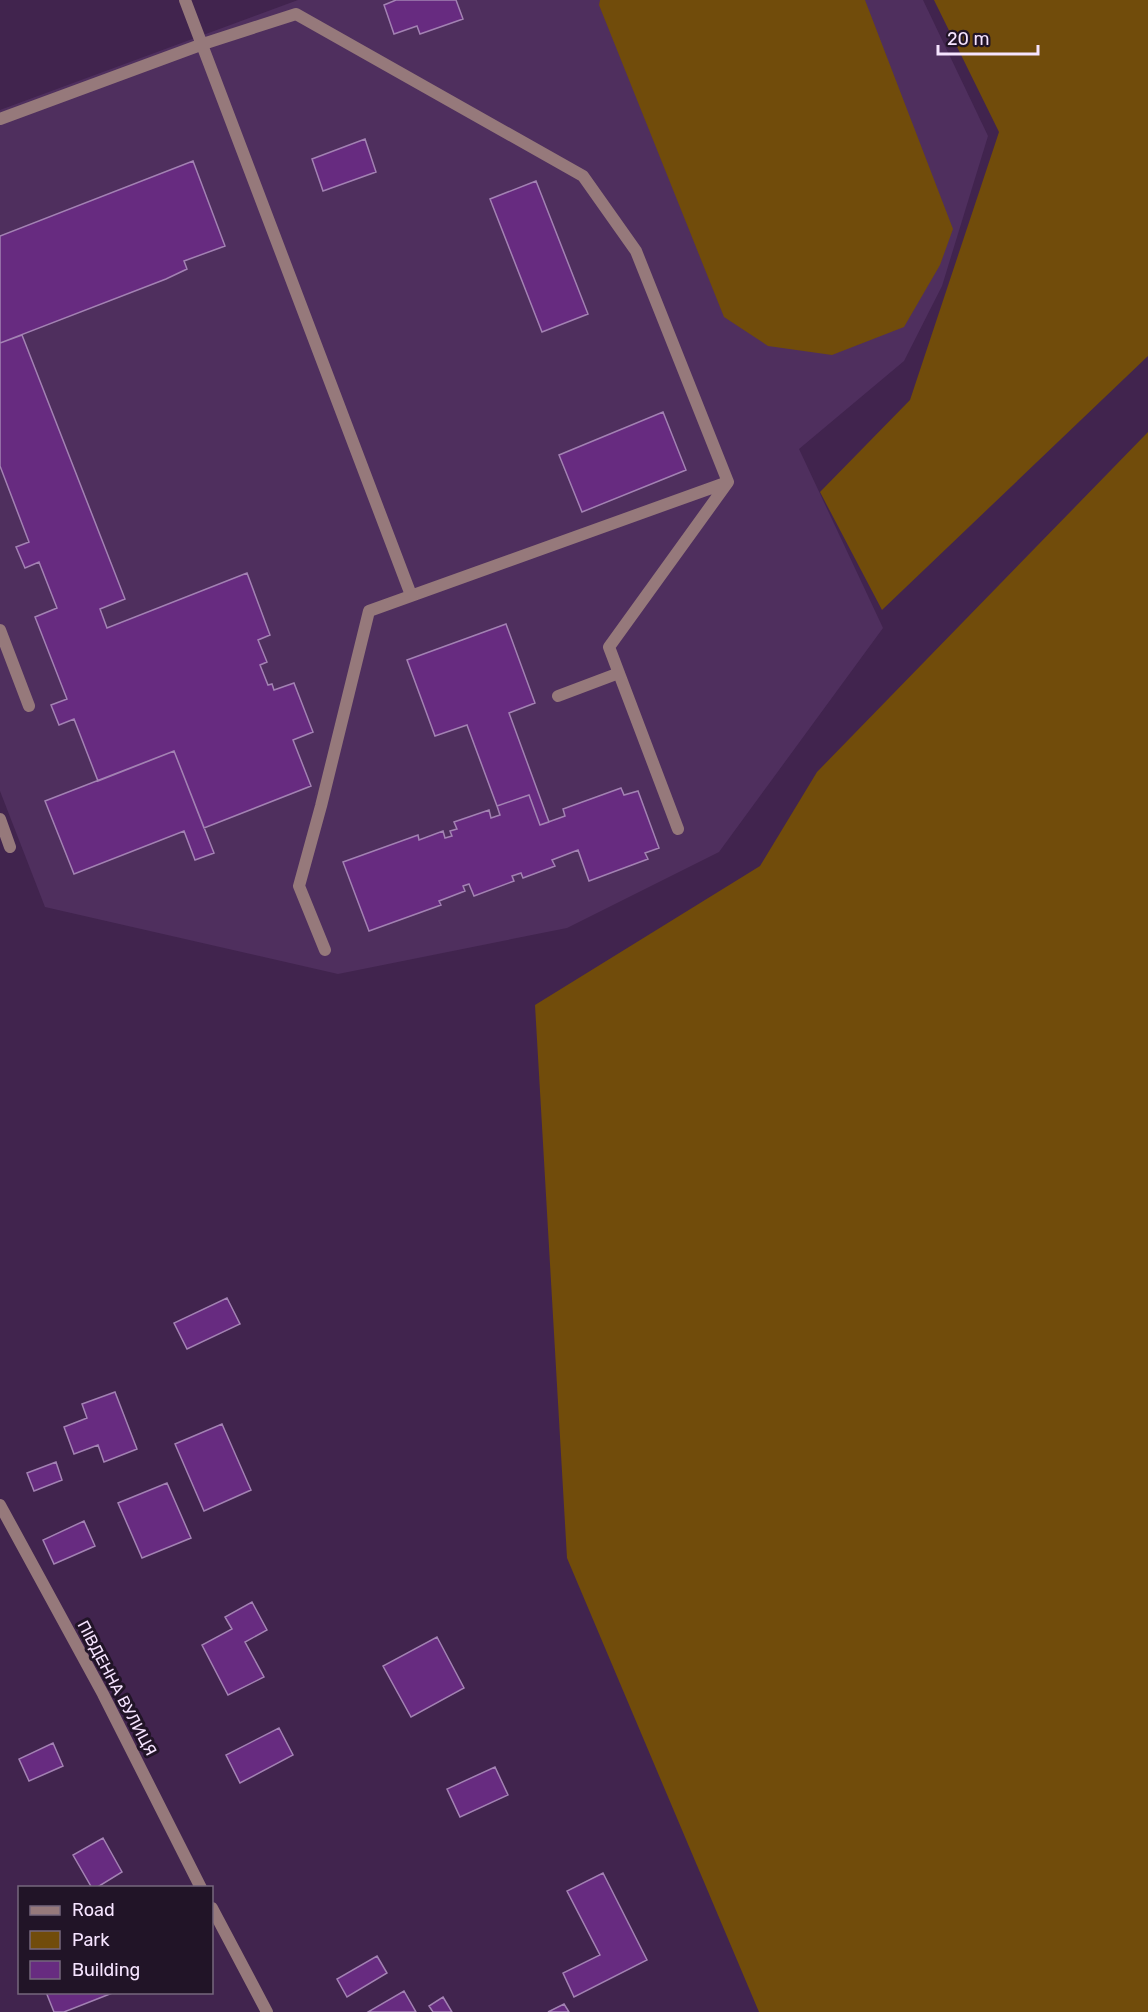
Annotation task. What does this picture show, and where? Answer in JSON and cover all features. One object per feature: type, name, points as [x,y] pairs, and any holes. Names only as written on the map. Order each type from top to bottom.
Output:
[{"type":"street","points":[[185,0],[411,596]]},
{"type":"street","points":[[0,119],[203,44],[296,14],[583,176],[636,251],[728,482]]},
{"type":"street","points":[[325,950],[299,886],[369,611],[728,482]]},
{"type":"street","points":[[678,829],[609,647],[728,482]]},
{"type":"street","points":[[0,630],[29,706]]},
{"type":"street","points":[[558,696],[619,673]]},
{"type":"street","points":[[0,819],[10,847]]},
{"type":"street","name":"ПІВДЕННА ВУЛИЦЯ","points":[[0,1505],[103,1694],[200,1886]]},
{"type":"street","points":[[213,1910],[267,2012]]},
{"type":"shaded area","points":[[298,0],[923,0],[988,136],[942,286],[904,361],[799,449],[883,628],[719,852],[567,928],[338,974],[45,907],[0,791],[0,110]]},
{"type":"green space","points":[[600,0],[865,0],[953,229],[940,265],[904,327],[832,355],[768,346],[724,317],[599,5]]},
{"type":"green space","points":[[934,0],[1148,0],[1148,356],[882,610],[820,492],[910,400],[999,132]]},
{"type":"green space","points":[[1148,432],[1148,2012],[759,2012],[567,1558],[535,1005],[760,866],[817,772]]},
{"type":"building","points":[[396,0],[456,0],[463,19],[420,34],[417,26],[394,34],[384,5]]},
{"type":"building","points":[[365,139],[376,172],[323,191],[312,159]]},
{"type":"building","points":[[193,161],[225,246],[184,261],[187,269],[166,279],[0,343],[0,236]]},
{"type":"building","points":[[536,181],[588,314],[542,332],[490,199]]},
{"type":"building","points":[[22,335],[125,599],[100,609],[107,628],[247,573],[270,635],[258,640],[267,662],[260,665],[268,685],[272,684],[274,690],[294,683],[313,732],[293,740],[311,786],[204,828],[174,751],[98,781],[74,719],[59,725],[51,705],[67,699],[35,617],[57,608],[39,562],[25,568],[16,547],[29,542],[0,466],[0,343]]},
{"type":"building","points":[[663,412],[686,470],[582,512],[559,455]]},
{"type":"building","points":[[506,624],[535,703],[509,713],[549,822],[540,825],[529,795],[497,806],[467,725],[435,736],[407,660]]},
{"type":"building","points":[[174,751],[214,853],[195,860],[184,831],[74,874],[45,801]]},
{"type":"building","points":[[621,788],[624,795],[638,791],[659,848],[645,853],[648,859],[589,881],[578,850],[552,860],[555,866],[523,878],[521,873],[512,876],[514,881],[474,896],[469,884],[463,886],[465,891],[439,901],[441,905],[369,931],[343,862],[418,835],[419,840],[443,831],[445,838],[452,836],[450,831],[457,829],[454,822],[489,810],[491,818],[500,815],[497,806],[529,795],[540,825],[565,816],[563,809]]},
{"type":"building","points":[[227,1298],[240,1324],[187,1349],[174,1323]]},
{"type":"building","points":[[115,1392],[137,1449],[104,1462],[98,1445],[74,1454],[64,1427],[87,1418],[82,1404]]},
{"type":"building","points":[[222,1424],[251,1490],[204,1511],[175,1444]]},
{"type":"building","points":[[56,1462],[62,1480],[34,1491],[27,1473]]},
{"type":"building","points":[[167,1483],[191,1538],[142,1558],[118,1503]]},
{"type":"building","points":[[84,1521],[95,1546],[54,1564],[43,1540]]},
{"type":"building","points":[[252,1602],[267,1630],[245,1642],[264,1677],[228,1695],[202,1645],[232,1629],[225,1617]]},
{"type":"building","points":[[437,1637],[464,1688],[411,1717],[383,1666]]},
{"type":"building","points":[[279,1728],[293,1755],[240,1783],[226,1755]]},
{"type":"building","points":[[53,1743],[63,1766],[29,1781],[19,1759]]},
{"type":"building","points":[[495,1767],[508,1795],[460,1817],[447,1789]]},
{"type":"building","points":[[103,1838],[122,1872],[99,1886],[91,1886],[73,1855]]},
{"type":"building","points":[[603,1873],[647,1960],[574,1997],[563,1973],[600,1955],[567,1891]]},
{"type":"building","points":[[377,1956],[387,1973],[347,1997],[337,1979]]},
{"type":"building","points":[[404,1991],[416,2012],[368,2012]]},
{"type":"building","points":[[47,1994],[110,1994],[64,2012],[54,2012]]},
{"type":"building","points":[[443,1997],[452,2012],[433,2012],[429,2006]]},
{"type":"building","points":[[564,2004],[569,2012],[548,2012]]}]
